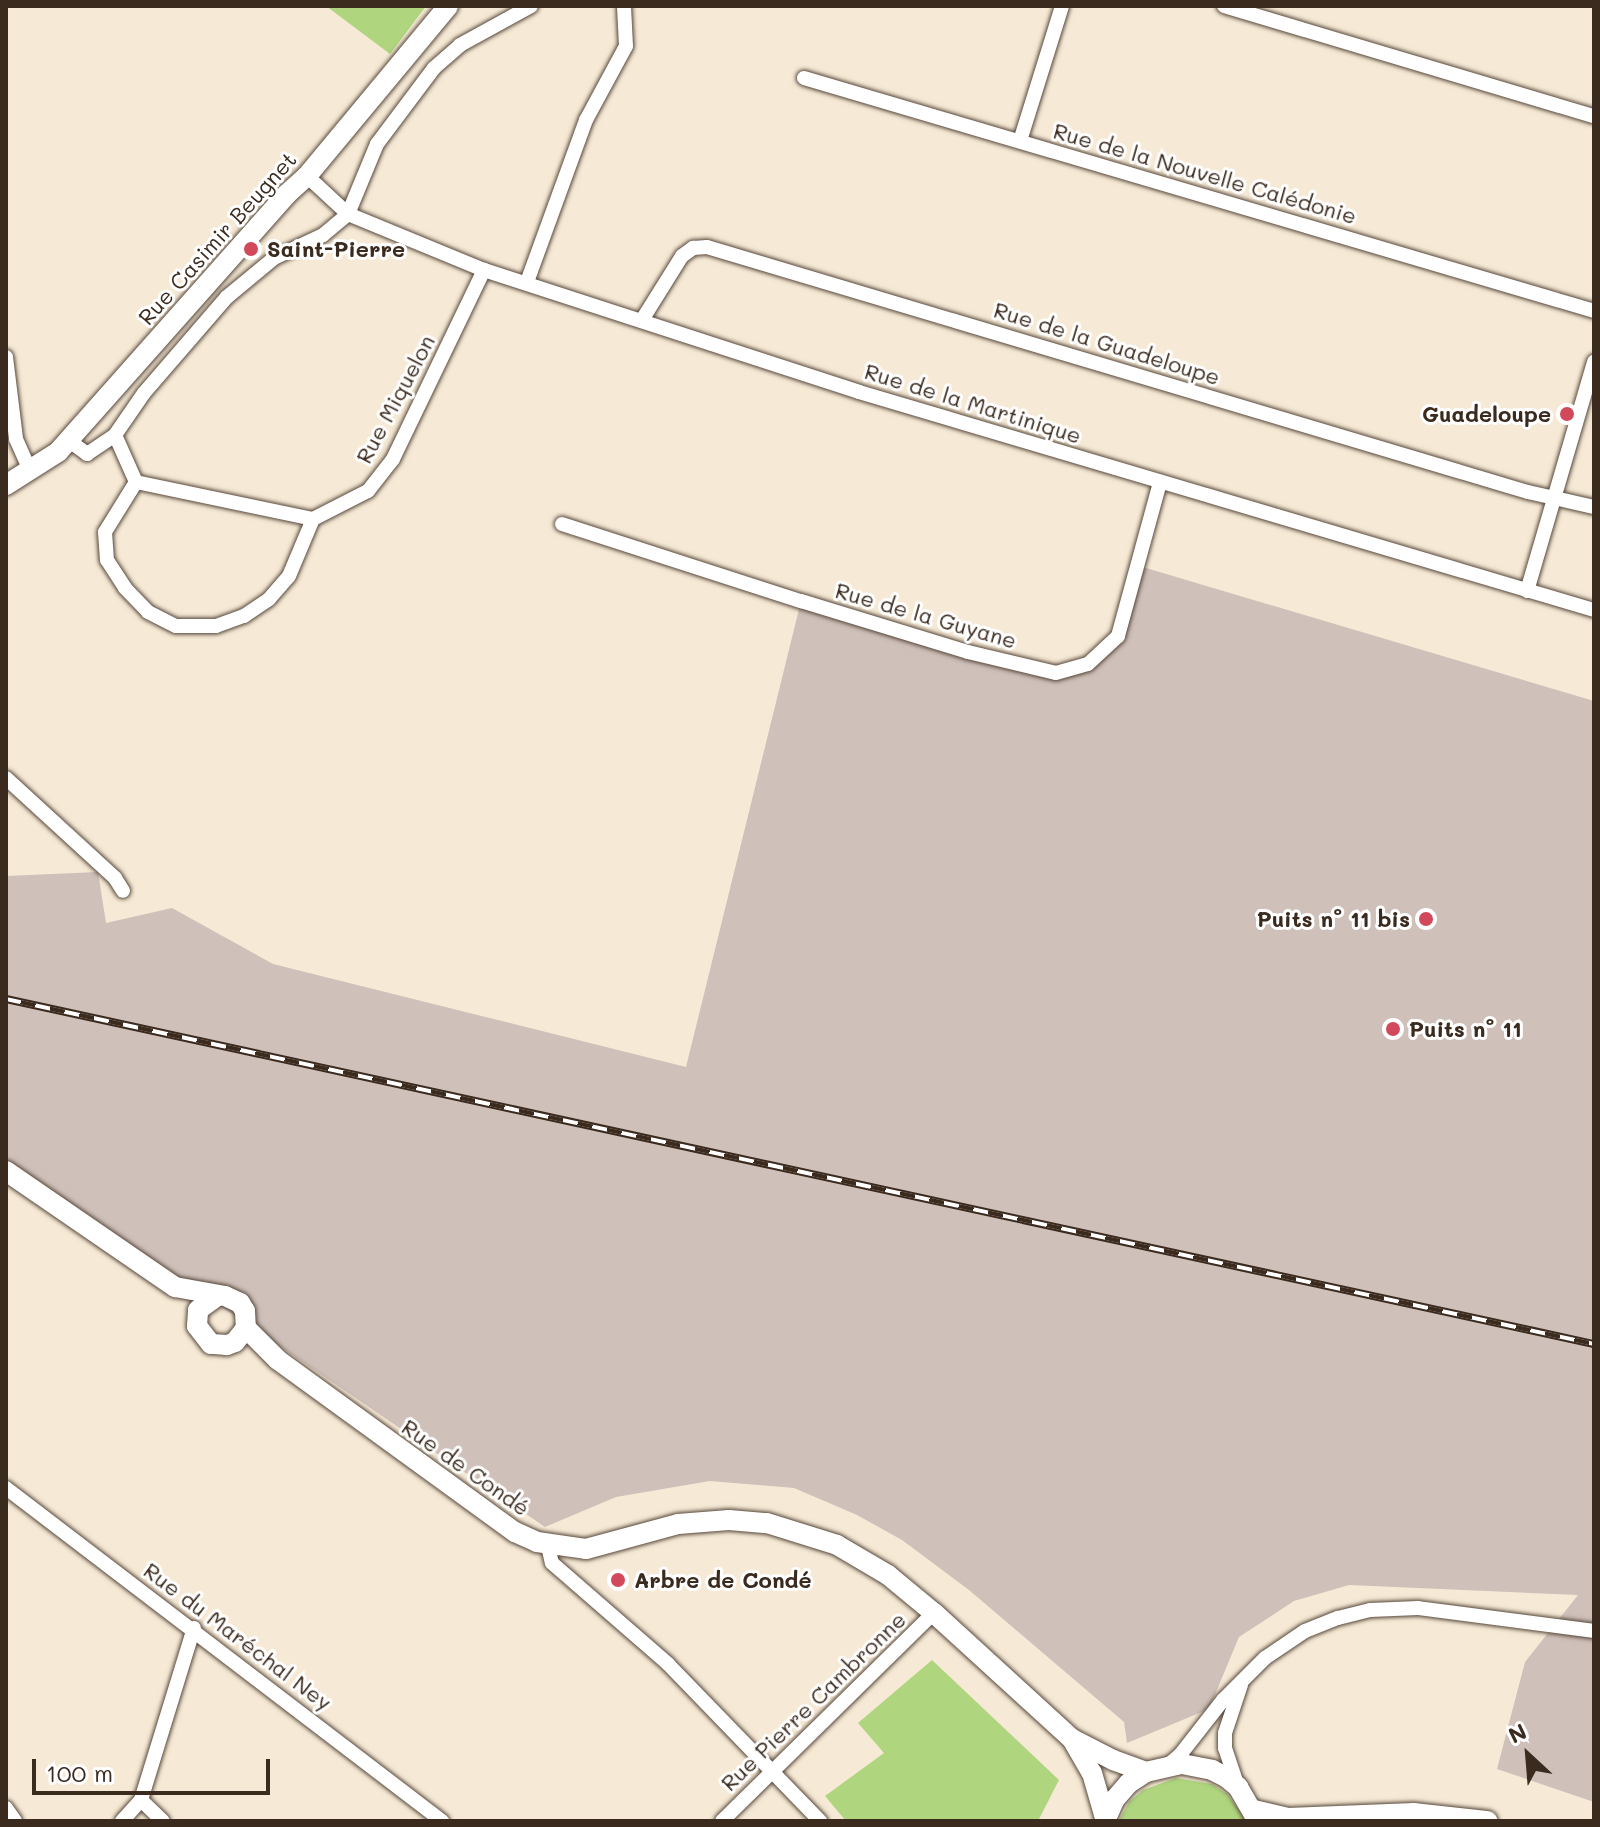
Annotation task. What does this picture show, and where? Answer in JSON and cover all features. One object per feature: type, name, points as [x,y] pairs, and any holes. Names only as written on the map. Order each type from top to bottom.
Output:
[{"type":"main road","name":"Rue Casimir Beugnet","points":[[6,485],[30,471],[68,440],[287,194],[307,176],[448,6]]},
{"type":"main road","points":[[6,1171],[175,1287],[196,1318],[200,1333],[211,1344],[240,1335],[245,1311],[240,1303],[175,1287]]},
{"type":"main road","points":[[196,1318],[203,1304],[217,1296]]},
{"type":"main road","name":"Rue de Condé","points":[[240,1335],[515,1532],[548,1546]]},
{"type":"main road","points":[[548,1546],[586,1549],[678,1524],[729,1520],[767,1523],[818,1538],[861,1558],[934,1613],[1072,1739],[1113,1760],[1156,1769]]},
{"type":"main road","points":[[1072,1739],[1092,1773],[1105,1820]]},
{"type":"main road","points":[[1105,1820],[1129,1783],[1156,1769],[1182,1764],[1212,1770],[1238,1787],[1256,1816],[1288,1818],[1353,1813],[1414,1813],[1488,1821]]},
{"type":"street","points":[[68,440],[87,454],[115,435],[144,393],[227,297],[274,258],[323,235],[348,214],[377,144],[434,68],[460,45],[531,6]]},
{"type":"street","points":[[527,282],[586,120],[626,46],[624,6]]},
{"type":"street","points":[[1020,141],[1062,6]]},
{"type":"street","points":[[1224,6],[1594,116]]},
{"type":"street","name":"Rue de la Nouvelle Calédonie","points":[[804,78],[1594,311]]},
{"type":"street","name":"Rue de la Martinique","points":[[307,176],[348,214],[484,270],[859,392],[1594,610]]},
{"type":"street","name":"Rue de la Guadeloupe","points":[[642,320],[682,256],[693,248],[707,247],[1553,498],[1594,507]]},
{"type":"street","name":"Rue Miquelon","points":[[313,519],[368,491],[393,459],[484,270]]},
{"type":"street","points":[[6,357],[11,443],[30,471]]},
{"type":"street","points":[[1527,591],[1594,362]]},
{"type":"street","points":[[115,435],[136,482]]},
{"type":"street","points":[[136,482],[313,519],[289,576],[269,599],[244,616],[216,626],[176,626],[148,612],[125,588],[107,560],[105,532],[136,482]]},
{"type":"street","name":"Rue de la Guyane","points":[[562,524],[968,652],[1056,673],[1088,664],[1118,636],[1160,482]]},
{"type":"street","points":[[6,778],[115,878],[123,891]]},
{"type":"street","name":"Rue du Maréchal Ney","points":[[6,1488],[194,1628],[442,1821]]},
{"type":"street","points":[[548,1546],[552,1563],[668,1664],[820,1821]]},
{"type":"street","points":[[1156,1769],[1180,1755],[1223,1700],[1265,1658],[1305,1631],[1370,1610],[1433,1609],[1594,1631]]},
{"type":"street","name":"Rue Pierre Cambronne","points":[[722,1821],[771,1769],[934,1613]]},
{"type":"street","points":[[122,1821],[141,1800],[194,1628]]},
{"type":"street","points":[[1238,1787],[1225,1748],[1225,1733],[1241,1685]]},
{"type":"street","points":[[141,1800],[163,1821]]},
{"type":"street","points":[[6,1808],[15,1821]]},
{"type":"shaded area","points":[[1136,565],[1594,701],[1594,1802],[1497,1769],[1525,1662],[1578,1595],[1349,1585],[1294,1601],[1239,1637],[1209,1709],[1127,1743],[1124,1722],[969,1590],[902,1540],[857,1515],[794,1488],[710,1481],[616,1497],[545,1527],[6,1160],[6,876],[98,872],[106,923],[172,908],[273,964],[686,1067],[801,601],[1056,673],[1088,664],[1118,636]]},
{"type":"green space","points":[[326,6],[426,6],[390,54]]},
{"type":"green space","points":[[932,1660],[1059,1780],[1038,1821],[846,1821],[825,1796],[884,1753],[858,1723]]},
{"type":"green space","points":[[1176,1778],[1212,1784],[1227,1794],[1247,1821],[1119,1821],[1129,1802],[1143,1790]]},
{"type":"railway","points":[[6,999],[1594,1344]]},
{"type":"place","name":"Saint-Pierre","points":[[251,249]]},
{"type":"place","name":"Guadeloupe","points":[[1567,414]]},
{"type":"place","name":"Puits n° 11 bis","points":[[1426,919]]},
{"type":"place","name":"Puits n° 11","points":[[1393,1029]]},
{"type":"place","name":"Arbre de Condé","points":[[618,1580]]}]
